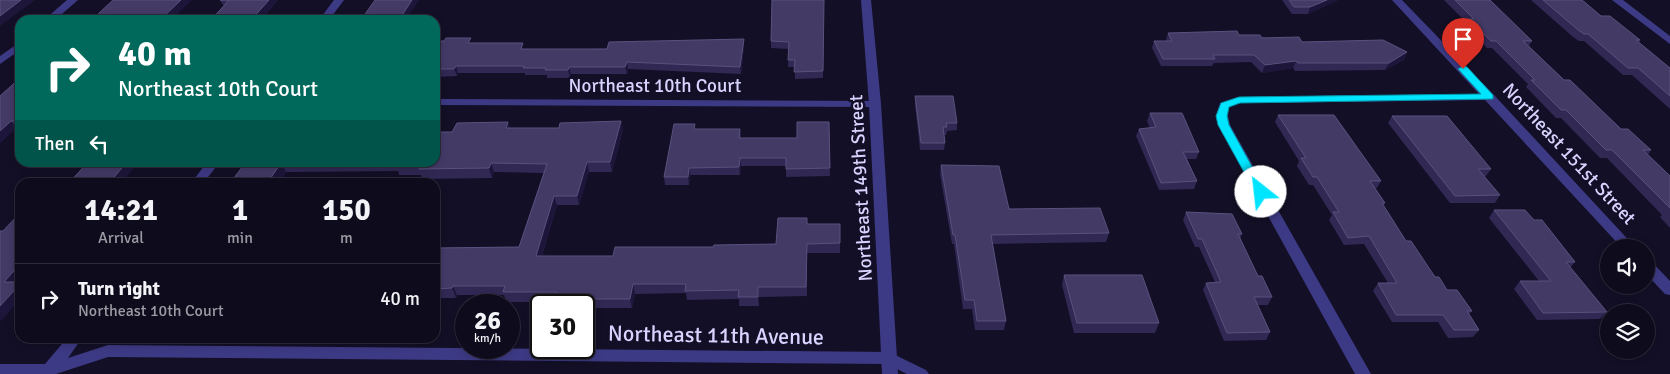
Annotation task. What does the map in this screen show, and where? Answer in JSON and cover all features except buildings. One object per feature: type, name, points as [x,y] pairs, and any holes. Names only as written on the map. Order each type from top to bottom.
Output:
[{"type":"street","points":[[55,15],[73,0]]},
{"type":"street","points":[[328,15],[339,0]]},
{"type":"street","name":"Northeast 149th Street","points":[[866,0],[875,104],[890,374]]},
{"type":"street","name":"Northeast 151st Street","points":[[1397,0],[1622,239]]},
{"type":"street","points":[[1617,0],[1670,41]]},
{"type":"street","points":[[0,61],[15,48]]},
{"type":"street","points":[[1363,374],[1224,125],[1222,116],[1224,105],[1239,100],[1490,97]]},
{"type":"street","name":"Northeast 10th Court","points":[[440,102],[875,104]]},
{"type":"street","points":[[201,178],[210,167]]},
{"type":"street","points":[[1655,274],[1670,290]]},
{"type":"street","points":[[48,372],[71,343]]},
{"type":"street","name":"Northeast 11th Avenue","points":[[0,370],[48,372],[108,351],[889,358],[921,374]]},
{"type":"route","points":[[1261,192],[1224,125],[1222,116],[1224,105],[1239,100],[1490,97],[1463,69]]}]
